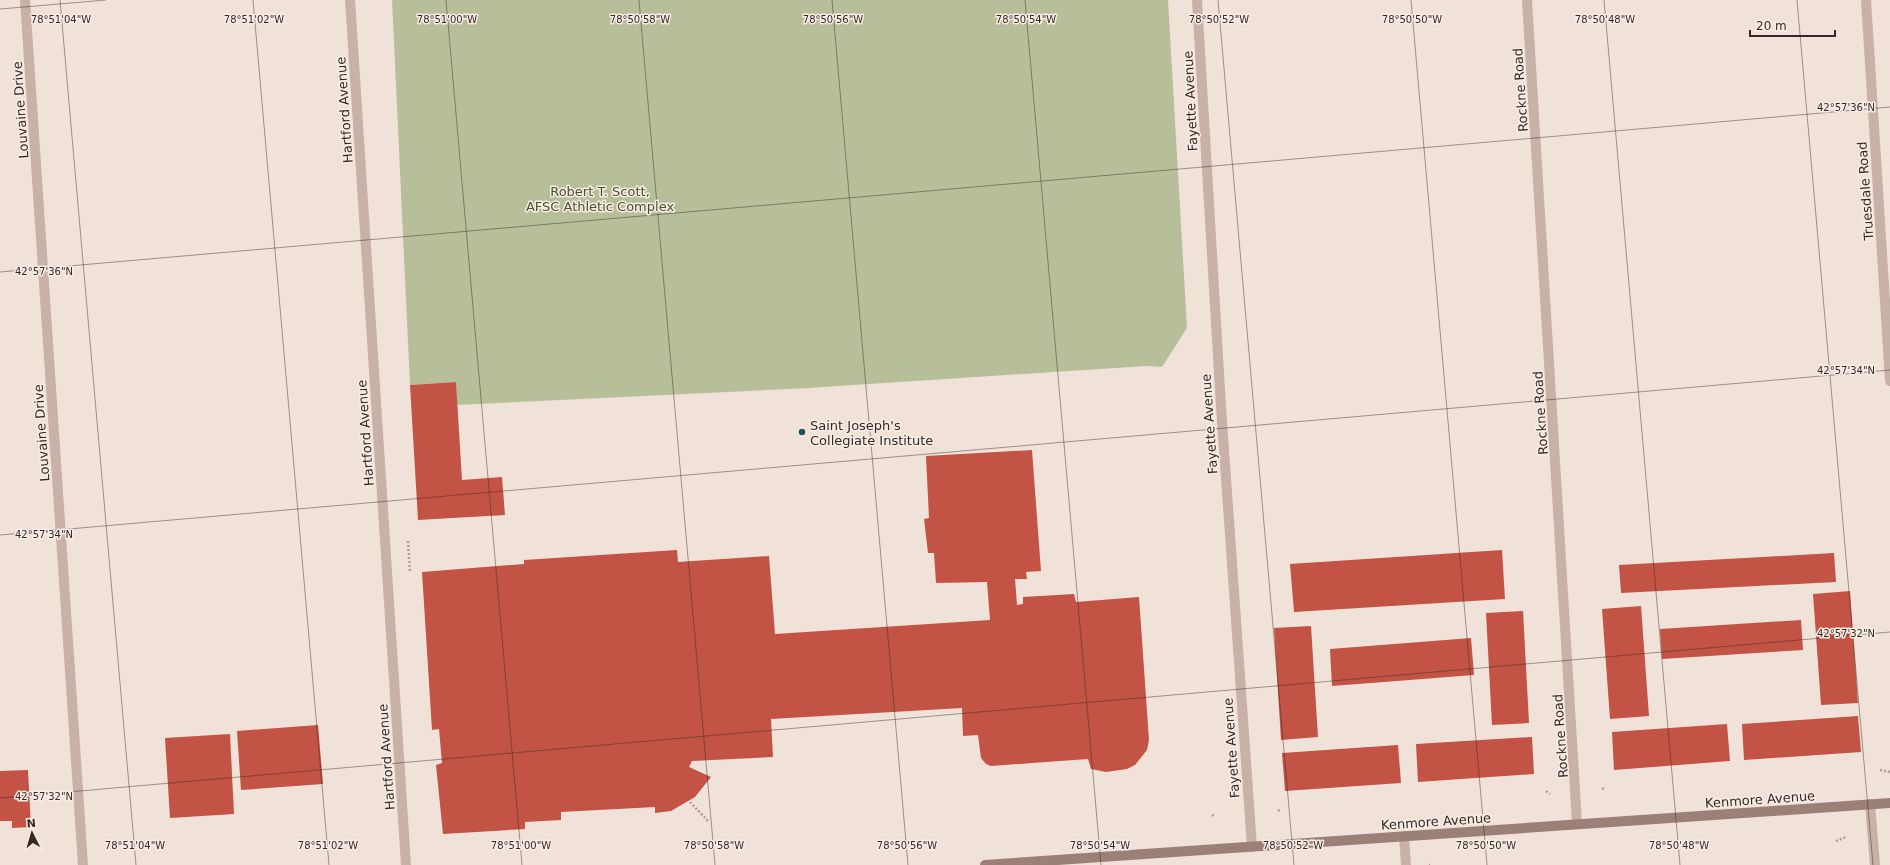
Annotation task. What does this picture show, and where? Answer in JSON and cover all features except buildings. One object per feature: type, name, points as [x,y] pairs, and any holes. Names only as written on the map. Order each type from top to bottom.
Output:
[{"type":"main road","name":"Kenmore Avenue","points":[[985,865],[1890,802]]},
{"type":"street","name":"Louvaine Drive","points":[[25,0],[82,865]]},
{"type":"street","name":"Hartford Avenue","points":[[350,0],[406,865]]},
{"type":"street","name":"Fayette Avenue","points":[[1197,0],[1221,414],[1252,847]]},
{"type":"street","name":"Rockne Road","points":[[1527,0],[1577,824]]},
{"type":"street","name":"Truesdale Road","points":[[1866,0],[1890,381]]},
{"type":"street","points":[[1870,804],[1875,865]]},
{"type":"street","points":[[1404,836],[1406,865]]},
{"type":"path","points":[[408,542],[410,572]]},
{"type":"path","points":[[1880,770],[1890,772]]},
{"type":"path","points":[[1546,791],[1550,794]]},
{"type":"path","points":[[690,802],[708,821]]},
{"type":"path","points":[[1212,815],[1216,816]]},
{"type":"path","points":[[1836,841],[1846,837]]},
{"type":"green space","name":"Robert T. Scott, AFSC Athletic Complex","points":[[392,0],[1168,0],[1187,328],[1162,367],[1146,366],[809,388],[457,405],[456,382],[410,385]]},
{"type":"place","name":"Saint Joseph's Collegiate Institute","points":[[802,432]]}]
